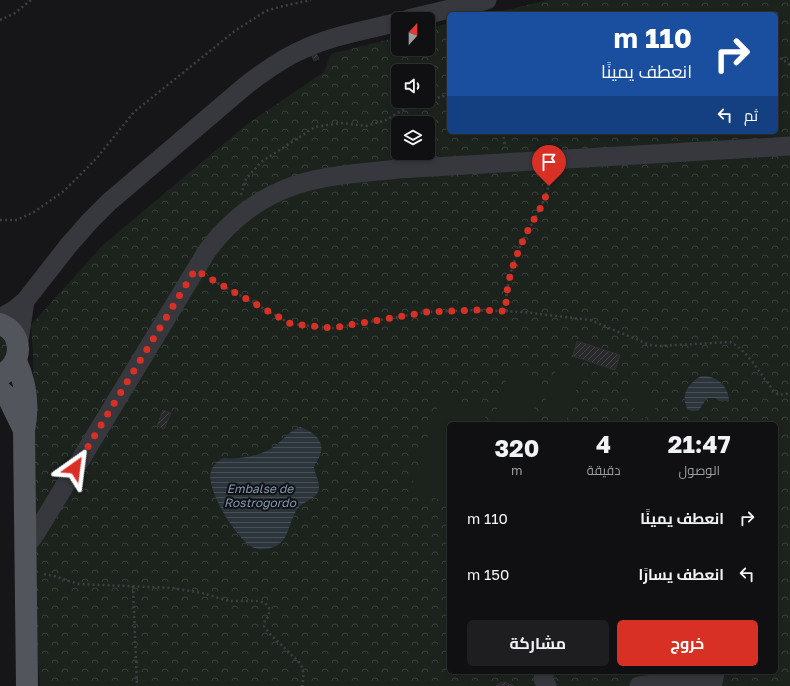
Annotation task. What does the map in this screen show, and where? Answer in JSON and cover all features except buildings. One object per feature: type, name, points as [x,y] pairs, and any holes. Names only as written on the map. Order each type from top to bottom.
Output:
[{"type":"main road","points":[[0,324],[13,333],[25,387],[27,416],[24,430],[27,686]]},
{"type":"main road","points":[[0,375],[10,370],[17,354]]},
{"type":"main road","points":[[0,390],[9,399],[24,430]]},
{"type":"street","points":[[435,13],[487,0]]},
{"type":"street","points":[[0,318],[14,310],[25,301],[68,246],[109,202],[266,70],[308,47],[391,24]]},
{"type":"street","points":[[25,547],[44,520],[195,270],[218,236],[237,217],[259,202],[285,189],[328,178],[398,169],[790,146]]},
{"type":"street","points":[[17,354],[25,301]]},
{"type":"street","points":[[545,674],[544,679],[547,686]]},
{"type":"street","points":[[639,686],[712,678]]},
{"type":"path","points":[[0,20],[15,13],[32,0]]},
{"type":"path","points":[[0,220],[18,220],[34,212],[64,191],[96,159],[134,112],[236,30],[266,11],[311,0]]},
{"type":"path","points":[[778,56],[790,65]]},
{"type":"path","points":[[435,99],[447,96]]},
{"type":"path","points":[[246,211],[240,194],[246,179],[261,162],[315,127],[341,123],[366,126],[386,120],[408,108]]},
{"type":"path","points":[[506,311],[505,298],[511,269],[529,228],[546,197],[549,186],[552,160]]},
{"type":"path","points":[[195,270],[291,324],[332,328],[427,312],[475,310],[506,311],[590,320],[650,345],[659,346],[730,342],[738,346],[766,380],[772,391],[779,395],[790,394]]},
{"type":"path","points":[[25,572],[47,574],[79,584],[173,588],[202,593],[229,601],[258,601],[265,603],[270,608],[269,616],[264,626],[269,633],[300,663],[303,674],[302,686]]},
{"type":"path","points":[[133,586],[138,686]]},
{"type":"green space","points":[[548,0],[790,0],[790,686],[40,686],[37,650],[33,352],[31,325],[103,245],[246,125],[324,72],[331,54],[391,39],[391,56],[435,56],[435,27],[447,24],[447,134],[778,134],[778,12],[496,12]]},
{"type":"green space","points":[[0,336],[7,343],[9,356],[0,367]]},
{"type":"green space","points":[[558,364],[582,372],[566,420],[542,412]]},
{"type":"green space","points":[[510,369],[543,380],[530,422],[493,422]]},
{"type":"green space","points":[[636,380],[658,406],[643,419],[621,392]]},
{"type":"green space","points":[[441,396],[487,411],[484,422],[447,422],[447,502],[410,490]]},
{"type":"water","points":[[701,376],[711,377],[720,382],[727,390],[729,401],[719,401],[715,398],[708,398],[699,410],[688,410],[685,400],[686,391],[696,379]]},
{"type":"water","name":"Embalse de Rostrogordo","points":[[300,427],[317,437],[321,445],[320,456],[314,467],[319,487],[317,494],[300,506],[297,510],[282,542],[272,548],[261,549],[252,547],[245,542],[230,524],[217,501],[210,479],[211,471],[216,463],[223,458],[248,457],[267,451],[291,432]]},
{"type":"route","points":[[75,468],[195,270],[291,324],[332,328],[427,312],[475,310],[506,311],[505,298],[511,269],[529,228],[546,197],[549,186]]}]
